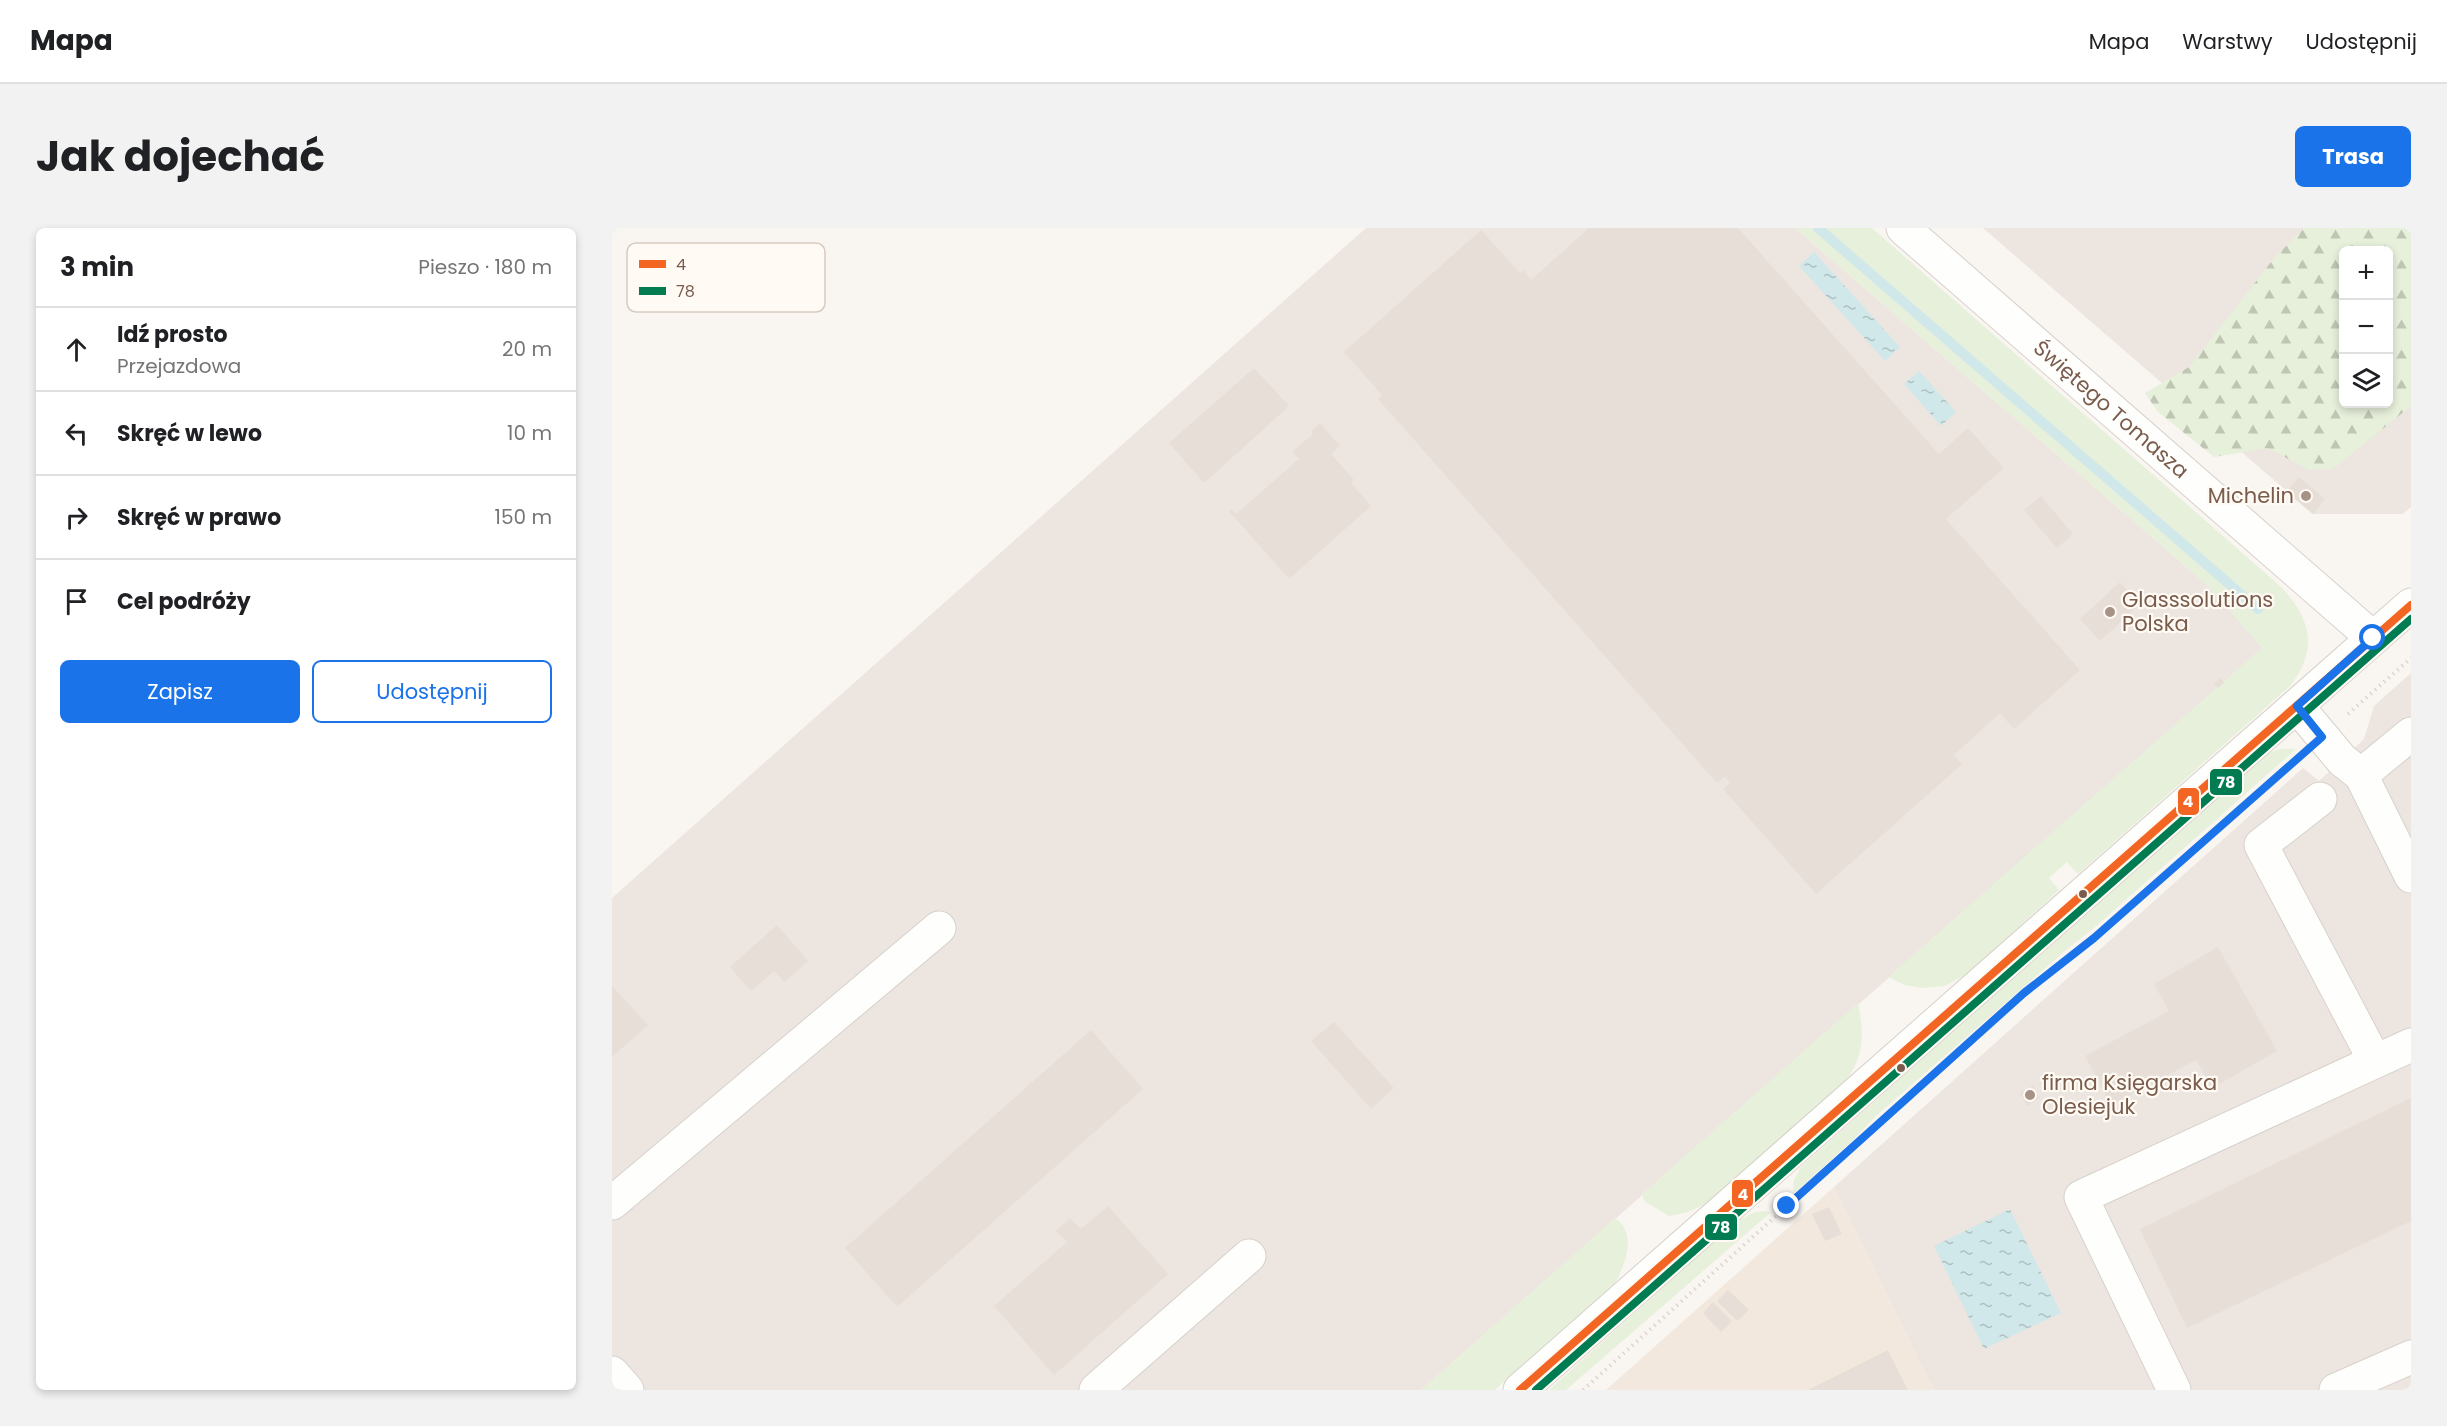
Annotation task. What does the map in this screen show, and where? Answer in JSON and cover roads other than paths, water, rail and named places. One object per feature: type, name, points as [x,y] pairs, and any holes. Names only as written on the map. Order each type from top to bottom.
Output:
[{"type":"street","name":"Świętego Tomasza","points":[[1903,228],[2373,638]]},
{"type":"street","points":[[1520,1390],[2411,605]]},
{"type":"street","points":[[2297,706],[2342,760],[2361,775],[2411,876]]},
{"type":"street","points":[[2361,775],[2411,734]]},
{"type":"street","points":[[2320,799],[2261,845],[2375,1061]]},
{"type":"street","points":[[612,1203],[939,928]]},
{"type":"street","points":[[2174,1390],[2081,1197],[2411,1045]]},
{"type":"street","points":[[1096,1390],[1249,1256]]},
{"type":"street","points":[[2336,1390],[2411,1357]]},
{"type":"street","points":[[612,1373],[627,1390]]},
{"type":"water","points":[[1814,252],[1900,347],[1885,361],[1799,266]]},
{"type":"water","points":[[1919,371],[1956,412],[1941,426],[1904,384]]},
{"type":"water","points":[[2010,1209],[2061,1313],[1984,1349],[1934,1246]]},
{"type":"waterway","points":[[1818,228],[2258,609]]},
{"type":"place","name":"Michelin","points":[[2306,496]]},
{"type":"place","name":"Glasssolutions Polska","points":[[2110,612]]},
{"type":"place","name":"firma Księgarska Olesiejuk","points":[[2030,1095]]}]
